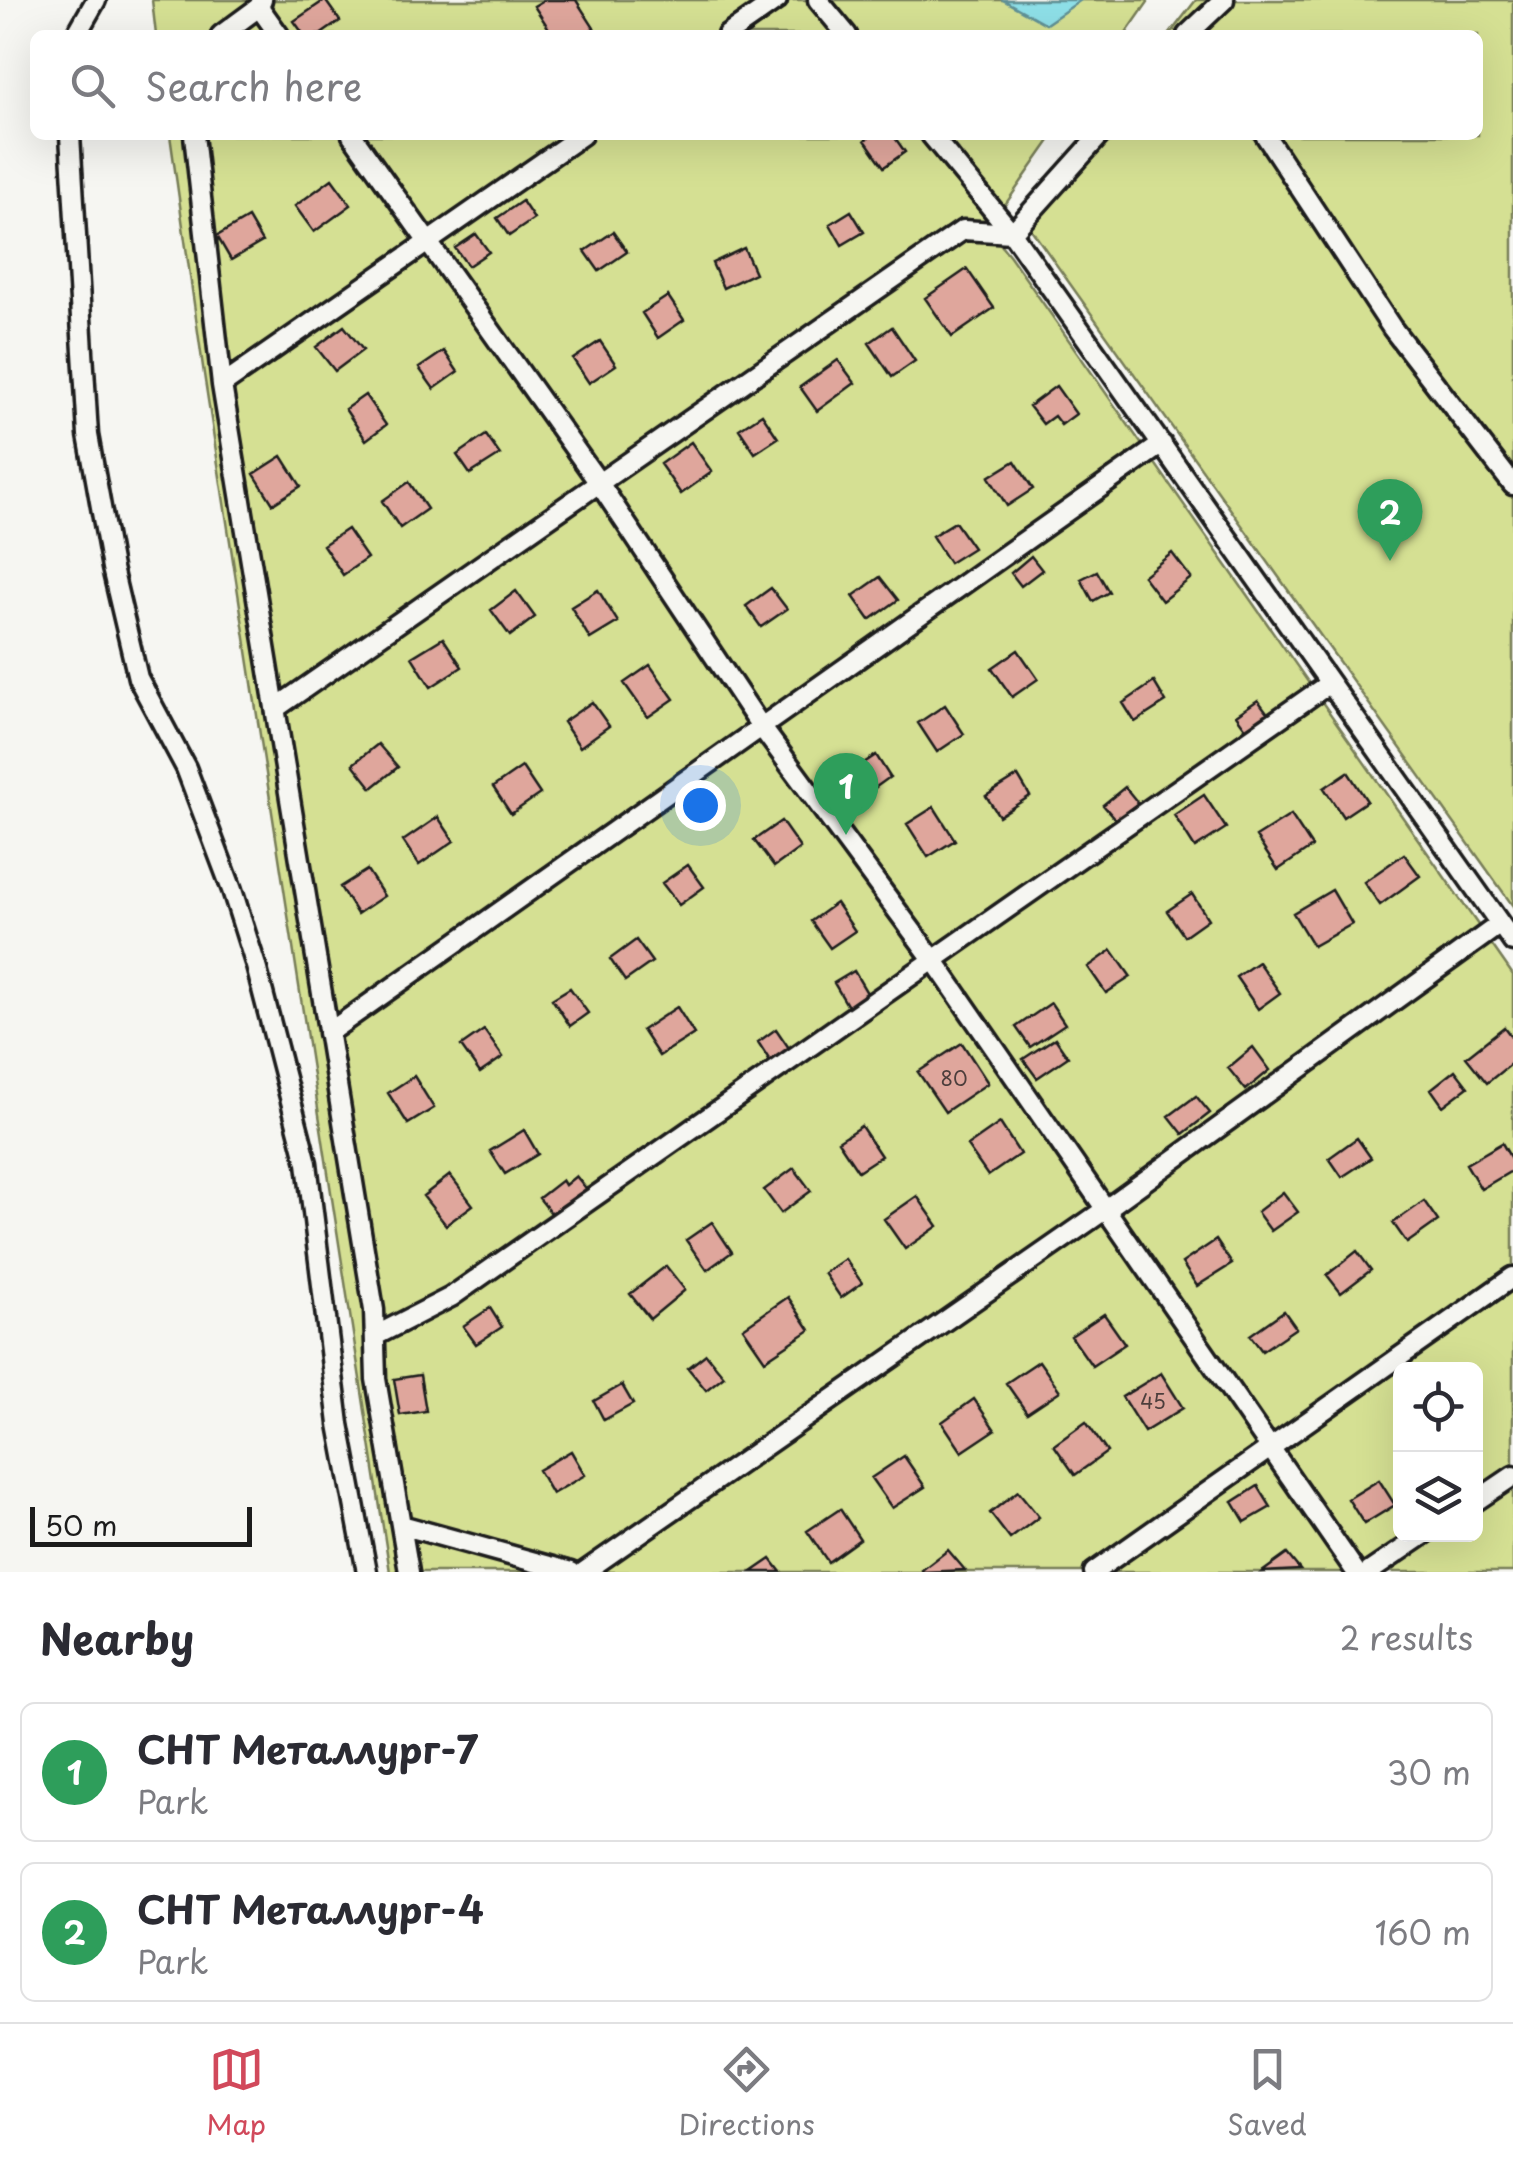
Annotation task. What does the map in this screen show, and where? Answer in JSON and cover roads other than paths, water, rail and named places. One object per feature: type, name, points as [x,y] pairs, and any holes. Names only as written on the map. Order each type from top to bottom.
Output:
[{"type":"lane","points":[[79,30],[96,0]]},
{"type":"lane","points":[[734,30],[778,0]]},
{"type":"lane","points":[[818,0],[843,30]]},
{"type":"lane","points":[[1195,30],[1224,0]]},
{"type":"lane","points":[[227,30],[260,4],[276,30]]},
{"type":"lane","points":[[70,140],[88,435],[112,568],[138,678],[186,768],[238,909],[302,1145],[339,1424],[367,1572]]},
{"type":"lane","points":[[195,140],[222,385],[374,1310],[376,1379],[409,1572]]},
{"type":"lane","points":[[356,140],[599,484],[760,725],[935,962],[1356,1572]]},
{"type":"lane","points":[[222,385],[575,140]]},
{"type":"lane","points":[[935,140],[1012,232],[1513,942]]},
{"type":"lane","points":[[1012,232],[1095,140]]},
{"type":"lane","points":[[1268,140],[1392,328],[1513,485]]},
{"type":"lane","points":[[276,708],[963,230],[1012,232]]},
{"type":"lane","points":[[328,1033],[1162,444]]},
{"type":"lane","points":[[375,1336],[451,1297],[1330,683]]},
{"type":"lane","points":[[584,1572],[1106,1208],[1500,924]]},
{"type":"lane","points":[[1094,1572],[1513,1277]]},
{"type":"lane","points":[[1483,1496],[1513,1476]]},
{"type":"lane","points":[[401,1525],[571,1572]]},
{"type":"lane","points":[[1369,1572],[1413,1542]]},
{"type":"water","points":[[1003,0],[1081,0],[1046,24]]},
{"type":"place","name":"СНТ Металлург-4","points":[[1390,561]]},
{"type":"place","name":"СНТ Металлург-7","points":[[846,835]]}]
